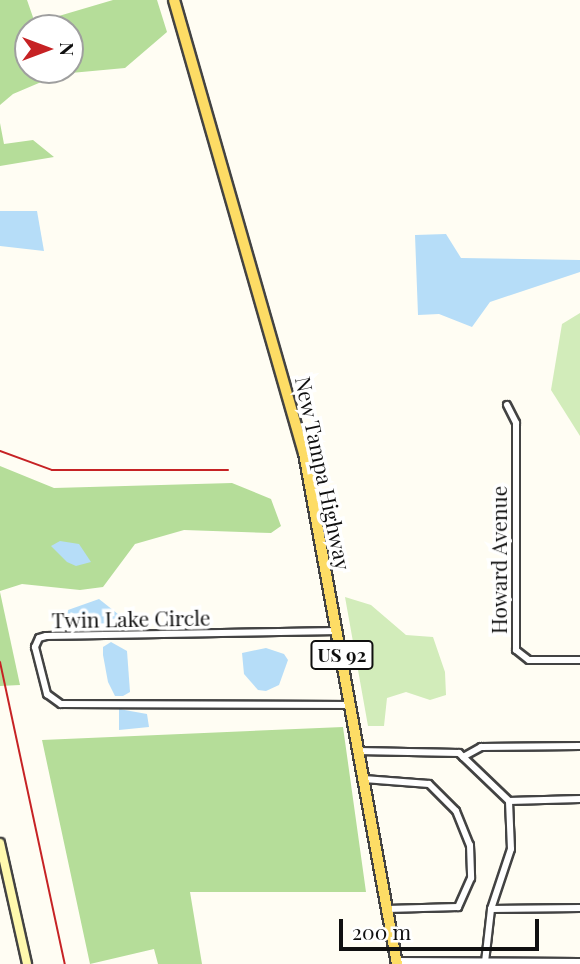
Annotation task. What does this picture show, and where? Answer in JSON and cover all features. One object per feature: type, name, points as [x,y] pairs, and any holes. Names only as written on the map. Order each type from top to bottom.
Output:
[{"type":"main road","name":"New Tampa Highway","points":[[174,0],[292,407],[338,631],[397,963]]},
{"type":"main road","points":[[0,843],[27,964]]},
{"type":"street","name":"Howard Avenue","points":[[508,405],[516,423],[516,650],[529,660],[580,660]]},
{"type":"street","name":"Twin Lake Circle","points":[[338,631],[46,636],[39,638],[35,647],[47,694],[61,704],[350,705]]},
{"type":"street","points":[[463,757],[481,747],[580,746]]},
{"type":"street","points":[[358,751],[459,753],[509,801],[510,853],[491,909],[485,962]]},
{"type":"street","points":[[364,779],[429,784],[456,811],[470,845],[471,878],[458,907],[387,909]]},
{"type":"street","points":[[509,801],[580,799]]},
{"type":"street","points":[[491,909],[580,908]]},
{"type":"street","points":[[397,963],[580,962]]},
{"type":"green space","points":[[0,0],[27,0],[32,14],[14,14],[14,84],[36,84],[13,94],[0,105]]},
{"type":"green space","points":[[113,0],[157,0],[167,32],[125,68],[84,72],[84,14],[66,14]]},
{"type":"green space","points":[[0,123],[4,144],[33,140],[54,157],[0,166]]},
{"type":"green space","points":[[580,313],[580,436],[551,390],[562,324]]},
{"type":"green space","points":[[0,466],[54,488],[232,483],[271,499],[281,526],[271,533],[184,530],[135,544],[103,587],[80,590],[22,584],[0,591]]},
{"type":"green space","points":[[0,592],[20,685],[0,686]]},
{"type":"green space","points":[[345,597],[371,605],[406,635],[433,637],[445,672],[446,695],[430,700],[406,692],[387,698],[384,726],[368,726]]},
{"type":"green space","points":[[343,727],[366,892],[190,892],[202,964],[158,964],[154,949],[90,964],[42,740]]},
{"type":"water","points":[[0,211],[37,211],[44,251],[0,246]]},
{"type":"water","points":[[446,234],[461,258],[580,260],[580,272],[490,302],[472,327],[439,314],[418,315],[415,235]]},
{"type":"water","points":[[60,541],[79,544],[91,562],[76,566],[67,562],[51,546]]},
{"type":"water","points":[[99,599],[123,618],[88,633],[69,631],[65,626],[68,610]]},
{"type":"water","points":[[111,642],[127,651],[130,692],[123,696],[115,696],[108,682],[103,647]]},
{"type":"water","points":[[266,648],[284,654],[288,660],[279,685],[266,691],[258,690],[244,674],[242,653]]},
{"type":"water","points":[[119,709],[147,714],[149,727],[119,730]]},
{"type":"railway","points":[[0,451],[52,470],[228,470]]},
{"type":"railway","points":[[0,662],[65,964]]}]
